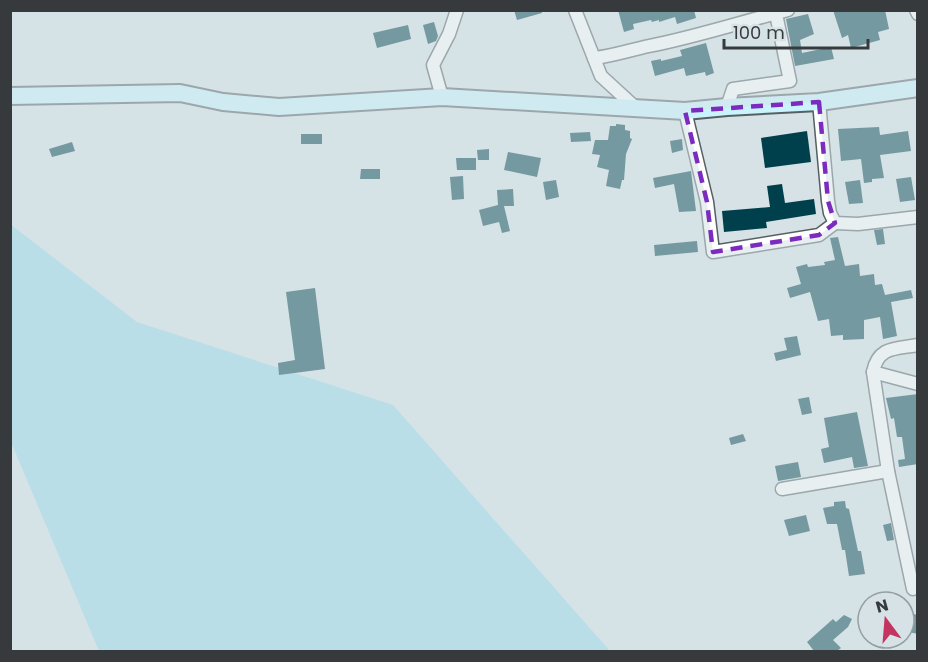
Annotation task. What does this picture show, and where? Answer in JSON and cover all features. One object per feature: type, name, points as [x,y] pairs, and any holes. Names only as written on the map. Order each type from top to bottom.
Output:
[{"type":"main road","points":[[10,96],[180,93],[223,102],[279,107],[442,97],[685,111],[819,102],[918,88]]},
{"type":"street","points":[[442,97],[433,65],[449,34],[457,10]]},
{"type":"street","points":[[575,10],[601,57],[601,76],[638,110]]},
{"type":"street","points":[[601,57],[679,41],[700,33],[782,12],[790,81],[733,89],[727,107]]},
{"type":"street","points":[[819,102],[828,201],[835,223]]},
{"type":"street","points":[[685,111],[707,202],[713,252],[819,235],[835,223],[858,224],[918,217]]},
{"type":"street","points":[[913,589],[888,471],[873,372],[875,361],[882,353],[918,345]]},
{"type":"street","points":[[873,372],[918,384]]},
{"type":"street","points":[[782,489],[888,471]]},
{"type":"highlighted area","points":[[819,102],[828,201],[835,223],[819,235],[713,252],[707,202],[685,111]]},
{"type":"shaded area","points":[[10,224],[137,322],[393,405],[610,651],[99,651],[11,442]]},
{"type":"building","points":[[514,10],[541,10],[542,13],[517,20]]},
{"type":"building","points":[[618,10],[694,10],[696,18],[677,24],[675,17],[659,22],[659,20],[652,22],[651,20],[633,24],[634,29],[624,32]]},
{"type":"building","points":[[833,10],[885,10],[889,29],[878,32],[880,40],[851,48],[848,35],[842,38]]},
{"type":"building","points":[[808,14],[814,34],[800,40],[802,53],[831,47],[834,59],[795,66],[786,19]]},
{"type":"building","points":[[434,22],[438,36],[436,41],[428,44],[423,25]]},
{"type":"building","points":[[408,25],[411,39],[377,48],[373,33]]},
{"type":"building","points":[[706,43],[714,73],[706,76],[705,72],[686,76],[684,68],[655,76],[651,61],[682,56],[680,50]]},
{"type":"building","points":[[616,124],[625,125],[625,130],[630,131],[632,139],[626,154],[624,180],[622,180],[620,189],[606,186],[609,170],[597,167],[600,155],[592,154],[595,140],[608,140],[610,126],[616,126]]},
{"type":"building","points":[[879,127],[880,135],[908,131],[911,151],[880,155],[884,178],[872,179],[872,182],[864,183],[861,159],[841,161],[838,129]]},
{"type":"building","points":[[807,131],[811,162],[765,168],[761,138]]},
{"type":"building","points":[[590,132],[591,141],[571,142],[570,133]]},
{"type":"building","points":[[301,134],[322,134],[322,144],[301,144]]},
{"type":"building","points":[[682,139],[683,150],[672,153],[670,141]]},
{"type":"building","points":[[72,142],[75,151],[52,157],[49,149]]},
{"type":"building","points":[[489,149],[489,160],[478,160],[477,150]]},
{"type":"building","points":[[508,152],[541,158],[537,177],[504,170]]},
{"type":"building","points":[[456,158],[476,158],[476,170],[457,170]]},
{"type":"building","points":[[361,169],[380,169],[380,179],[360,179]]},
{"type":"building","points":[[691,171],[696,211],[679,212],[674,184],[655,188],[653,178]]},
{"type":"building","points":[[463,176],[464,199],[452,200],[450,177]]},
{"type":"building","points":[[911,177],[915,200],[900,202],[896,179]]},
{"type":"building","points":[[556,180],[559,197],[546,200],[543,182]]},
{"type":"building","points":[[860,180],[863,203],[849,204],[845,182]]},
{"type":"building","points":[[782,184],[785,203],[814,199],[816,214],[766,222],[767,228],[724,232],[722,211],[770,207],[767,186]]},
{"type":"building","points":[[513,189],[514,206],[504,206],[510,231],[502,233],[499,222],[483,226],[479,210],[498,205],[497,190]]},
{"type":"building","points":[[883,229],[885,244],[877,245],[874,230]]},
{"type":"building","points":[[838,237],[845,266],[859,264],[860,276],[874,274],[875,285],[882,284],[885,295],[911,290],[913,298],[891,302],[897,336],[883,339],[880,317],[864,320],[864,339],[843,340],[843,335],[831,336],[829,319],[818,321],[810,292],[790,298],[787,288],[801,284],[796,267],[807,264],[808,267],[825,265],[824,262],[835,260],[830,238]]},
{"type":"building","points":[[697,241],[698,252],[655,256],[654,245]]},
{"type":"building","points":[[315,288],[325,369],[279,375],[278,363],[295,360],[286,292]]},
{"type":"building","points":[[797,336],[801,355],[776,361],[774,353],[787,350],[784,338]]},
{"type":"building","points":[[918,394],[918,464],[899,467],[898,460],[905,459],[902,437],[897,437],[894,418],[891,419],[886,398]]},
{"type":"building","points":[[809,397],[812,413],[802,415],[798,399]]},
{"type":"building","points":[[857,412],[868,466],[854,468],[852,457],[824,463],[821,449],[829,447],[824,418]]},
{"type":"building","points":[[743,434],[746,441],[731,445],[729,438]]},
{"type":"building","points":[[798,462],[801,477],[778,481],[775,466]]},
{"type":"building","points":[[845,501],[846,508],[849,509],[858,551],[861,551],[865,574],[849,576],[845,550],[842,550],[837,524],[827,524],[823,508],[834,506],[834,502]]},
{"type":"building","points":[[806,515],[810,531],[789,536],[784,520]]},
{"type":"building","points":[[891,523],[894,540],[887,541],[883,525]]},
{"type":"building","points":[[844,615],[852,619],[848,627],[833,640],[841,648],[837,651],[814,651],[807,642],[833,619],[836,622]]},
{"type":"building","points":[[916,615],[918,615],[918,634],[916,634]]}]
